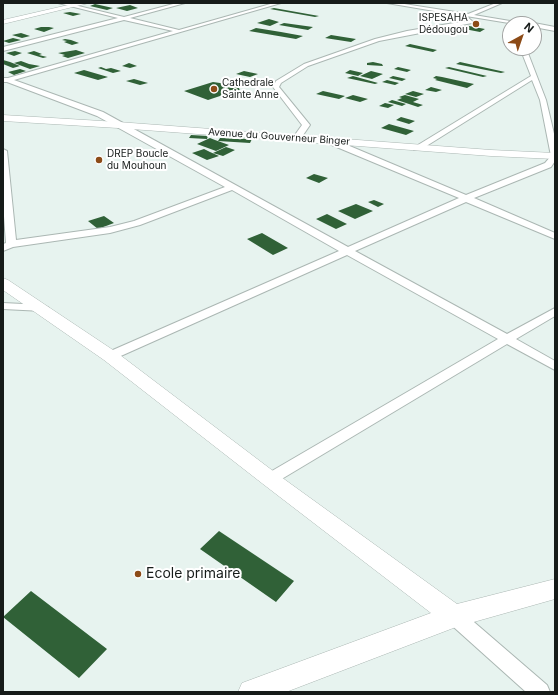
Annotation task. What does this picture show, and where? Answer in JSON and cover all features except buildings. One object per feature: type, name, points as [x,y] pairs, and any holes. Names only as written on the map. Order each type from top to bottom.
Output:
[{"type":"street","points":[[60,3],[179,32]]},
{"type":"street","points":[[3,22],[86,3]]},
{"type":"street","points":[[3,49],[184,3]]},
{"type":"street","points":[[6,80],[279,3]]},
{"type":"street","points":[[389,3],[502,21]]},
{"type":"street","points":[[411,6],[421,3]]},
{"type":"street","points":[[469,15],[500,3]]},
{"type":"street","points":[[296,139],[306,125],[276,87],[278,82],[306,65],[377,40],[426,29],[470,22],[460,14]]},
{"type":"street","points":[[542,27],[555,29]]},
{"type":"street","points":[[110,356],[347,250],[553,161],[546,100],[533,77],[526,56]]},
{"type":"street","points":[[417,148],[533,77]]},
{"type":"street","points":[[6,80],[100,114],[555,366]]},
{"type":"street","name":"Avenue du Gouverneur Binger","points":[[3,118],[118,124],[417,148],[553,161]]},
{"type":"street","points":[[330,141],[555,236]]},
{"type":"street","points":[[3,151],[7,246],[110,230],[138,223],[233,187]]},
{"type":"street","points":[[3,282],[43,308],[110,356],[270,479],[454,616],[540,692]]},
{"type":"street","points":[[3,306],[43,308]]},
{"type":"street","points":[[270,479],[555,311]]},
{"type":"street","points":[[252,692],[454,616],[555,590]]},
{"type":"place","name":"ISPESAHA Dédougou","points":[[476,24]]},
{"type":"place","name":"Cathedrale Sainte Anne","points":[[214,89]]},
{"type":"place","name":"DREP Boucle du Mouhoun","points":[[99,160]]},
{"type":"place","name":"Ecole primaire","points":[[138,574]]}]
